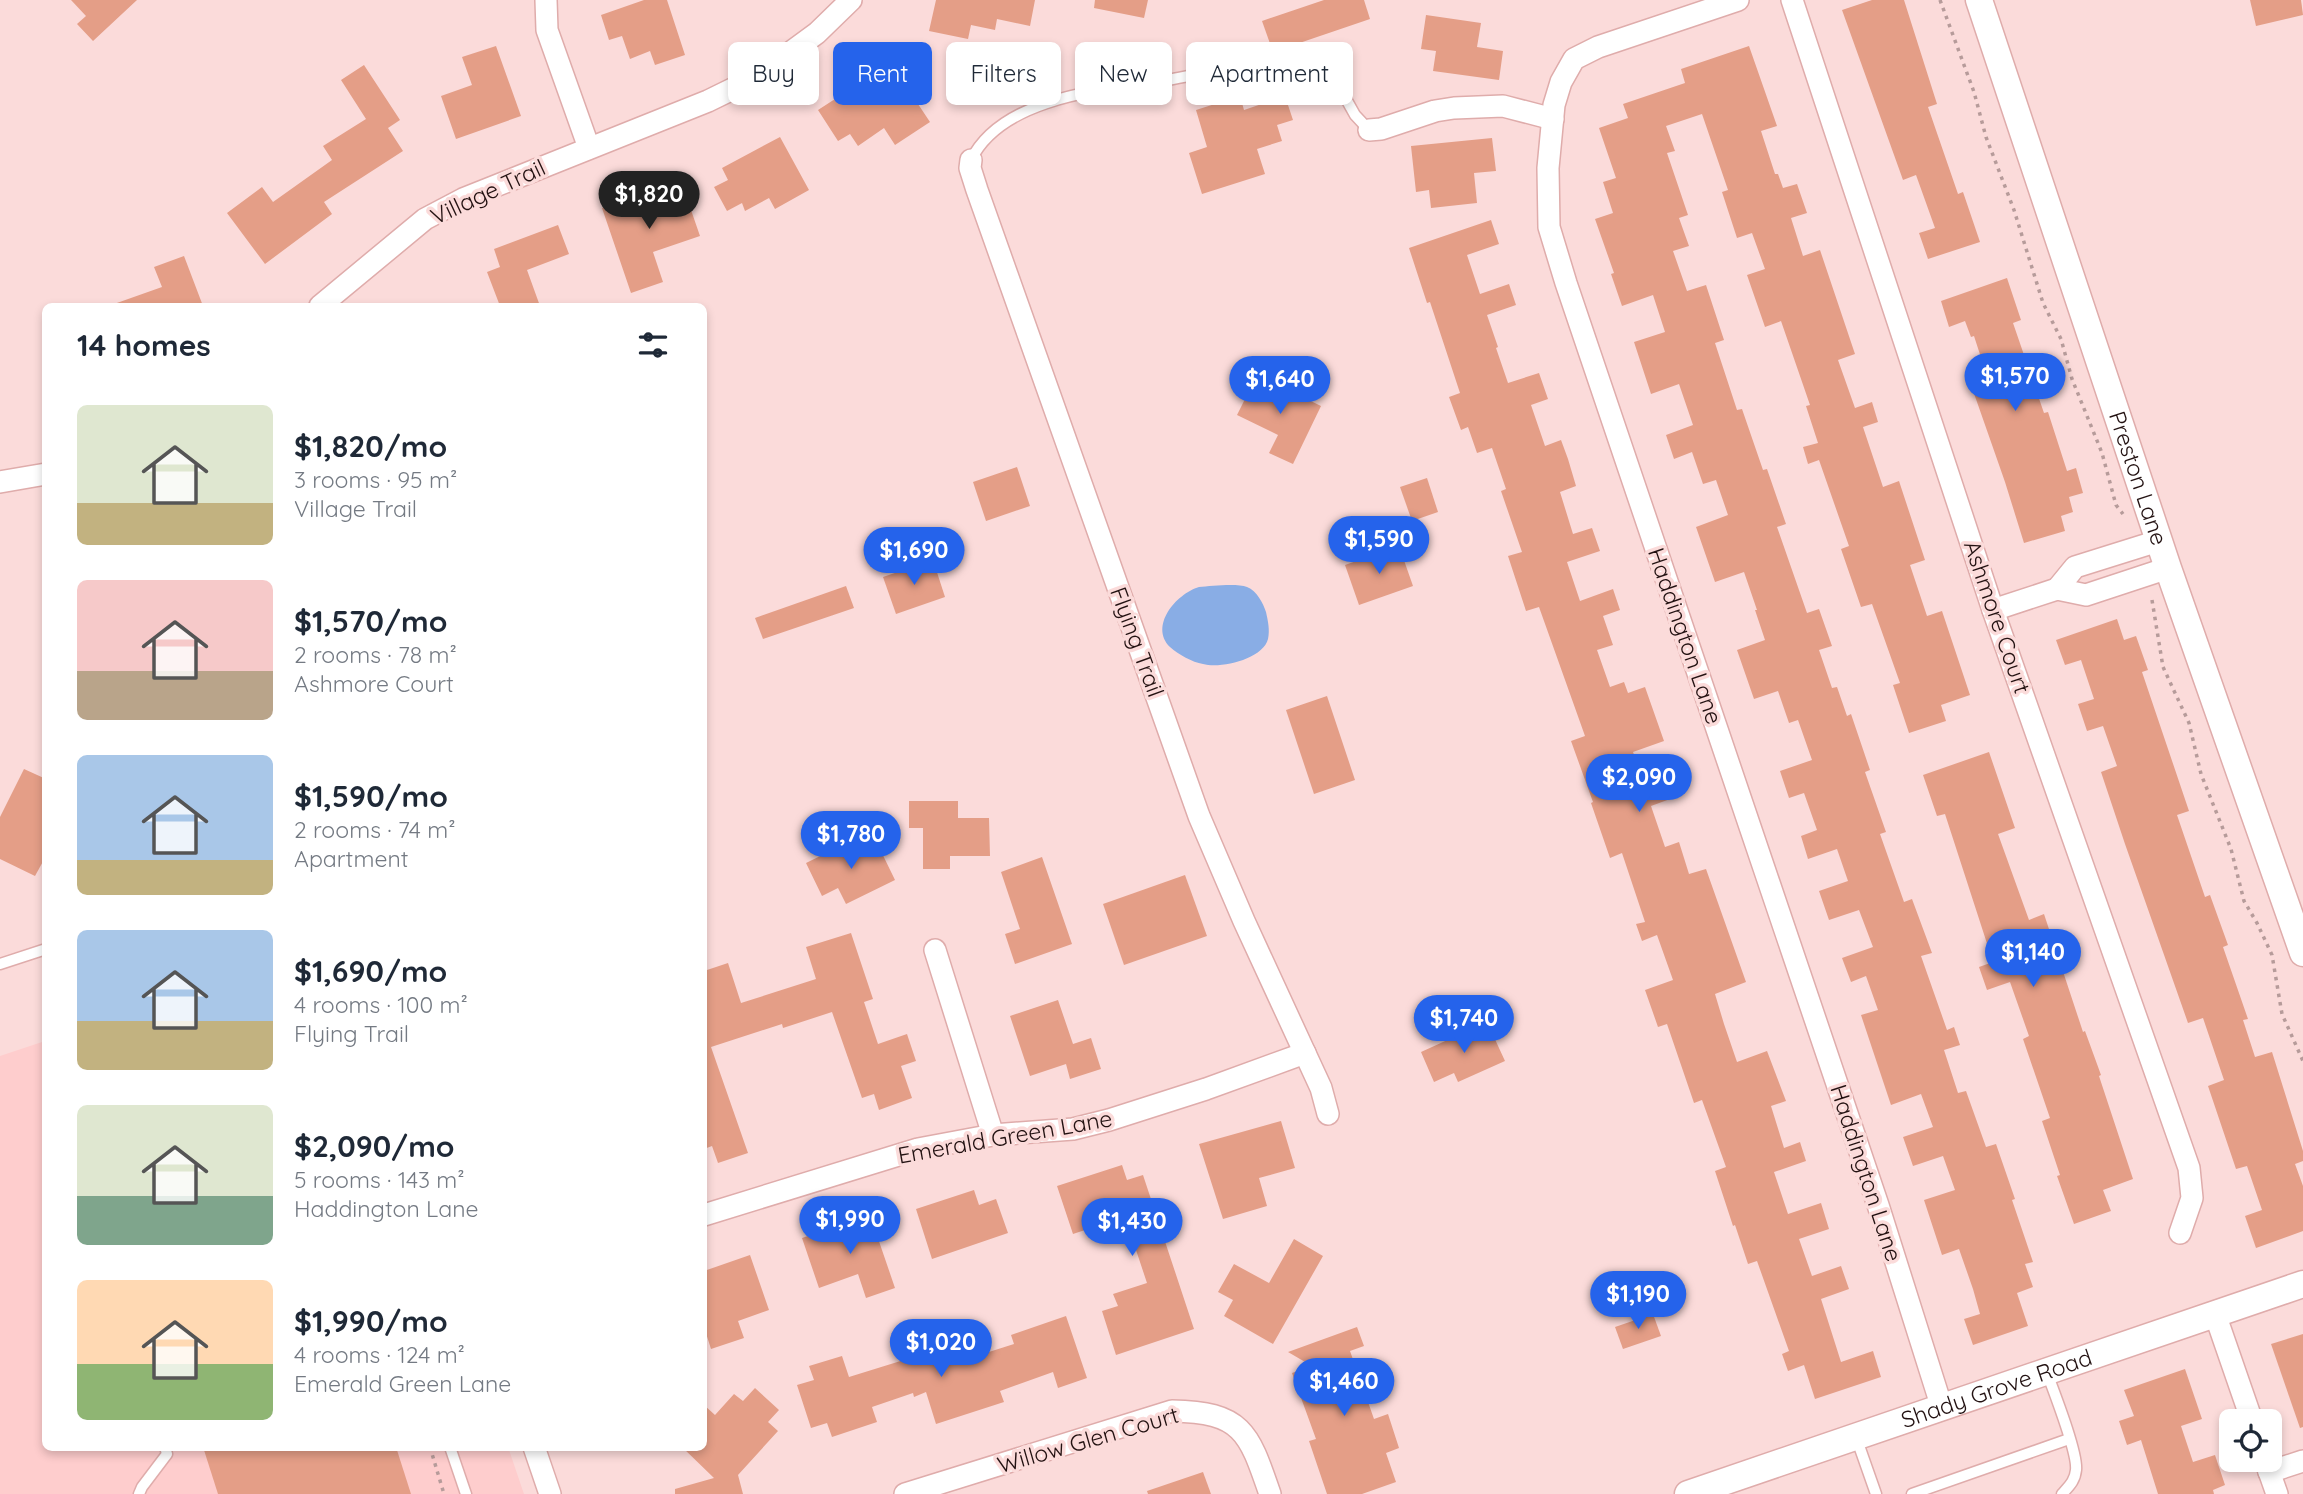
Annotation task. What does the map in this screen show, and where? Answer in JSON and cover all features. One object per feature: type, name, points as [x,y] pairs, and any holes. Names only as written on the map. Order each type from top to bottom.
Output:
[{"type":"street","points":[[546,0],[547,30],[589,148]]},
{"type":"street","name":"Village Trail","points":[[324,303],[425,219],[463,199],[708,101],[757,77],[817,33],[851,0]]},
{"type":"street","name":"Haddington Lane","points":[[1738,0],[1598,47],[1574,59],[1561,82],[1554,105],[1548,168],[1549,227],[1878,1205],[1942,1408]]},
{"type":"street","name":"Ashmore Court","points":[[1792,0],[1993,610],[2189,1168],[2192,1198],[2180,1233]]},
{"type":"street","name":"Preston Lane","points":[[1979,0],[2158,541],[2303,953]]},
{"type":"street","points":[[1369,130],[1454,108],[1503,106],[1553,119]]},
{"type":"street","name":"Flying Trail","points":[[971,160],[970,168],[977,190],[1199,816],[1321,1088],[1328,1114]]},
{"type":"street","points":[[0,482],[42,475]]},
{"type":"street","points":[[2057,589],[2075,567],[2158,541]]},
{"type":"street","points":[[1993,610],[2057,589],[2086,595],[2168,568]]},
{"type":"street","points":[[935,950],[993,1135]]},
{"type":"street","name":"Emerald Green Lane","points":[[707,1214],[918,1149],[993,1135],[1073,1129],[1109,1120],[1305,1053]]},
{"type":"street","name":"Shady Grove Road","points":[[1688,1494],[2303,1284]]},
{"type":"street","points":[[2215,1314],[2248,1409]]},
{"type":"street","name":"Willow Glen Court","points":[[905,1494],[1172,1411],[1202,1412],[1225,1419],[1244,1434],[1255,1452],[1270,1494]]},
{"type":"street","points":[[535,1451],[550,1494]]},
{"type":"street","points":[[2282,1464],[2303,1461]]},
{"type":"street","points":[[2269,1472],[2277,1494]]},
{"type":"lane","points":[[971,160],[977,149],[1001,127],[1018,114],[1035,107],[1096,91],[1215,71],[1273,73],[1336,81],[1355,115],[1369,130]]},
{"type":"lane","points":[[0,964],[42,949]]},
{"type":"lane","points":[[2046,1372],[2077,1467],[2073,1482],[2062,1494]]},
{"type":"lane","points":[[1856,1437],[1876,1494]]},
{"type":"lane","points":[[1912,1494],[2069,1439]]},
{"type":"lane","points":[[139,1494],[167,1454],[166,1451]]},
{"type":"lane","points":[[451,1451],[466,1494]]},
{"type":"path","points":[[431,1451],[444,1494]]},
{"type":"shaded area","points":[[42,1042],[42,1451],[509,1451],[524,1494],[0,1494],[0,1056]]},
{"type":"water","points":[[1237,585],[1254,591],[1266,612],[1269,636],[1265,646],[1250,657],[1220,665],[1190,660],[1170,647],[1162,630],[1168,612],[1182,596],[1199,587]]},
{"type":"building","points":[[71,0],[137,0],[93,41],[77,24],[86,16]]},
{"type":"building","points":[[644,0],[667,0],[685,55],[655,65],[650,51],[630,59],[622,36],[609,40],[601,15]]},
{"type":"building","points":[[936,0],[1035,0],[1030,26],[997,19],[995,30],[971,25],[968,39],[929,31]]},
{"type":"building","points":[[1095,0],[1148,0],[1144,18],[1094,8]]},
{"type":"building","points":[[1324,0],[1364,0],[1370,19],[1302,42],[1269,42],[1262,21]]},
{"type":"building","points":[[1872,0],[1904,0],[1937,104],[1928,107],[1958,194],[1963,192],[1980,242],[1928,259],[1919,233],[1935,228],[1916,175],[1903,180],[1842,10]]},
{"type":"building","points":[[2250,0],[2301,0],[2303,15],[2256,26]]},
{"type":"building","points":[[1426,15],[1481,23],[1477,47],[1503,51],[1499,80],[1433,71],[1436,51],[1421,49]]},
{"type":"building","points":[[496,46],[521,116],[456,139],[441,96],[472,85],[462,57]]},
{"type":"building","points":[[1749,46],[1777,126],[1761,131],[1775,174],[1778,174],[1783,188],[1797,184],[1807,213],[1791,218],[1803,256],[1820,250],[1855,354],[1838,360],[1855,408],[1872,402],[1878,422],[1863,427],[1883,487],[1899,481],[1925,560],[1910,565],[1927,616],[1942,611],[1970,695],[1941,705],[1946,721],[1909,733],[1893,685],[1900,683],[1872,604],[1861,607],[1841,549],[1849,546],[1819,460],[1808,464],[1803,447],[1818,443],[1806,406],[1810,405],[1781,321],[1765,327],[1747,275],[1765,269],[1752,233],[1737,238],[1722,192],[1728,190],[1702,114],[1666,126],[1675,151],[1667,153],[1688,215],[1679,218],[1689,246],[1673,251],[1687,291],[1706,285],[1724,340],[1715,343],[1737,410],[1742,409],[1763,470],[1767,469],[1786,524],[1777,527],[1807,613],[1819,609],[1832,646],[1819,650],[1832,688],[1837,687],[1847,716],[1851,714],[1870,770],[1865,772],[1886,832],[1880,834],[1904,902],[1912,899],[1932,953],[1921,956],[1947,1030],[1954,1027],[1960,1045],[1944,1050],[1958,1093],[1966,1091],[1986,1147],[1996,1144],[2033,1262],[2025,1264],[2033,1287],[2017,1293],[2028,1326],[1973,1345],[1964,1319],[1980,1314],[1973,1289],[1959,1249],[1942,1255],[1924,1200],[1955,1190],[1943,1156],[1913,1166],[1903,1137],[1933,1127],[1921,1094],[1891,1105],[1861,1015],[1878,1010],[1866,976],[1851,982],[1842,958],[1873,947],[1859,910],[1829,920],[1819,891],[1848,881],[1837,849],[1808,859],[1801,836],[1817,830],[1804,793],[1789,798],[1780,771],[1812,760],[1798,720],[1789,723],[1778,691],[1754,699],[1737,650],[1765,640],[1757,610],[1744,572],[1715,582],[1696,527],[1728,515],[1716,480],[1703,484],[1692,452],[1674,459],[1666,435],[1693,425],[1679,384],[1651,394],[1634,342],[1665,332],[1653,295],[1622,306],[1611,274],[1614,273],[1595,219],[1613,213],[1603,182],[1616,178],[1599,128],[1628,118],[1623,104],[1685,83],[1681,69]]},
{"type":"building","points":[[364,65],[400,120],[388,128],[403,151],[324,202],[332,214],[265,264],[227,213],[262,187],[273,202],[332,160],[323,146],[366,119],[341,80]]},
{"type":"building","points":[[833,100],[833,105],[919,105],[930,122],[895,145],[884,128],[858,146],[850,134],[838,141],[818,110]]},
{"type":"building","points":[[1212,105],[1243,105],[1244,110],[1259,105],[1288,105],[1293,120],[1277,125],[1282,141],[1257,149],[1265,174],[1202,194],[1189,153],[1207,147],[1196,110]]},
{"type":"building","points":[[780,137],[809,190],[775,209],[769,198],[745,211],[742,203],[727,211],[714,187],[728,180],[722,168]]},
{"type":"building","points":[[1492,138],[1496,171],[1474,173],[1477,203],[1431,208],[1429,190],[1416,192],[1411,146]]},
{"type":"building","points":[[681,181],[700,236],[653,252],[663,282],[631,293],[602,208]]},
{"type":"building","points":[[1491,220],[1499,244],[1467,255],[1480,294],[1509,284],[1516,305],[1487,315],[1498,347],[1496,348],[1508,383],[1539,373],[1548,399],[1531,405],[1545,446],[1561,440],[1568,459],[1576,486],[1560,492],[1573,534],[1592,528],[1600,551],[1567,562],[1580,601],[1613,589],[1620,610],[1603,616],[1613,645],[1597,650],[1610,687],[1624,682],[1628,693],[1645,687],[1664,741],[1633,752],[1645,784],[1674,774],[1681,795],[1651,806],[1665,847],[1679,842],[1689,874],[1706,869],[1746,982],[1715,994],[1737,1062],[1767,1051],[1786,1101],[1771,1106],[1784,1148],[1800,1142],[1806,1161],[1774,1172],[1788,1214],[1821,1203],[1829,1229],[1799,1239],[1812,1276],[1841,1266],[1849,1289],[1821,1299],[1841,1362],[1873,1351],[1881,1377],[1815,1399],[1804,1365],[1788,1371],[1782,1354],[1789,1351],[1757,1261],[1748,1264],[1715,1171],[1726,1167],[1702,1100],[1694,1103],[1667,1024],[1658,1027],[1645,990],[1673,980],[1657,935],[1642,941],[1636,924],[1645,922],[1622,853],[1610,858],[1591,803],[1593,802],[1571,741],[1585,736],[1539,607],[1526,611],[1508,556],[1522,552],[1501,491],[1506,489],[1492,448],[1477,453],[1468,427],[1461,430],[1449,397],[1460,393],[1409,248]]},
{"type":"building","points":[[558,225],[569,254],[527,270],[539,303],[499,303],[487,272],[500,267],[494,249]]},
{"type":"building","points":[[184,256],[202,303],[117,303],[162,287],[154,267]]},
{"type":"building","points":[[2007,278],[2021,320],[2013,323],[2044,413],[2048,412],[2067,471],[2076,468],[2083,493],[2069,497],[2073,512],[2061,516],[2065,531],[2024,543],[1970,382],[1987,376],[1974,336],[1971,337],[1965,321],[1949,327],[1941,301]]},
{"type":"building","points":[[1257,375],[1321,406],[1293,464],[1269,453],[1278,435],[1237,415]]},
{"type":"building","points":[[1017,467],[1030,506],[986,521],[973,482]]},
{"type":"building","points":[[1427,478],[1438,512],[1412,521],[1400,487]]},
{"type":"building","points":[[1399,546],[1413,586],[1359,605],[1345,565]]},
{"type":"building","points":[[933,560],[945,597],[896,614],[883,577]]},
{"type":"building","points":[[846,586],[854,608],[763,639],[755,618]]},
{"type":"building","points":[[2117,619],[2124,640],[2136,636],[2148,670],[2142,672],[2189,811],[2177,815],[2205,897],[2210,895],[2228,945],[2223,947],[2248,1019],[2243,1020],[2255,1057],[2272,1052],[2303,1151],[2303,1161],[2295,1164],[2303,1186],[2303,1231],[2256,1248],[2245,1216],[2262,1210],[2247,1166],[2236,1169],[2208,1086],[2224,1080],[2203,1018],[2188,1023],[2125,844],[2101,772],[2117,766],[2103,726],[2087,731],[2078,704],[2094,699],[2081,660],[2065,665],[2056,640]]},
{"type":"building","points":[[1327,696],[1355,780],[1314,794],[1286,710]]},
{"type":"building","points":[[1989,752],[2015,828],[1998,834],[2029,920],[2044,914],[2083,1032],[2085,1031],[2101,1075],[2099,1076],[2133,1179],[2103,1190],[2111,1211],[2074,1224],[2042,1121],[2050,1118],[2023,1039],[2029,1036],[2010,982],[1987,990],[1979,967],[1993,962],[1945,814],[1937,816],[1923,775]]},
{"type":"building","points":[[24,769],[42,777],[42,863],[35,876],[0,859],[0,817]]},
{"type":"building","points":[[909,801],[958,801],[958,818],[989,818],[990,856],[950,856],[950,869],[923,869],[923,828],[909,828]]},
{"type":"building","points":[[857,838],[862,850],[877,843],[895,880],[846,904],[838,888],[822,896],[806,863]]},
{"type":"building","points":[[1042,857],[1072,944],[1015,964],[1005,934],[1020,929],[1001,872]]},
{"type":"building","points":[[1185,875],[1207,936],[1124,965],[1103,904]]},
{"type":"building","points":[[851,933],[873,999],[864,1002],[878,1044],[907,1034],[916,1061],[901,1066],[912,1098],[879,1110],[874,1094],[862,1098],[832,1012],[783,1028],[782,1024],[711,1047],[748,1153],[718,1163],[712,1146],[707,1148],[707,970],[728,963],[741,1003],[816,979],[806,947]]},
{"type":"building","points":[[1058,1000],[1073,1044],[1091,1038],[1101,1069],[1070,1079],[1066,1064],[1030,1076],[1010,1016]]},
{"type":"building","points":[[1487,1022],[1505,1061],[1458,1082],[1454,1073],[1434,1082],[1421,1052]]},
{"type":"building","points":[[1281,1121],[1295,1168],[1259,1178],[1267,1206],[1223,1219],[1199,1144]]},
{"type":"building","points":[[1122,1165],[1127,1180],[1143,1175],[1194,1329],[1116,1355],[1102,1311],[1118,1306],[1113,1294],[1147,1283],[1131,1235],[1124,1217],[1073,1234],[1057,1186]]},
{"type":"building","points":[[974,1190],[979,1205],[996,1199],[1008,1233],[932,1259],[916,1209]]},
{"type":"building","points":[[870,1215],[895,1288],[866,1298],[858,1274],[819,1288],[802,1238]]},
{"type":"building","points":[[1294,1239],[1323,1256],[1273,1344],[1224,1316],[1233,1300],[1218,1292],[1234,1264],[1269,1283]]},
{"type":"building","points":[[750,1255],[769,1310],[738,1321],[744,1338],[711,1349],[707,1336],[707,1270]]},
{"type":"building","points":[[1653,1314],[1661,1336],[1623,1349],[1615,1327]]},
{"type":"building","points":[[1066,1316],[1087,1378],[1058,1388],[1053,1372],[1000,1391],[1004,1402],[936,1424],[926,1392],[914,1397],[913,1393],[872,1407],[877,1422],[832,1437],[827,1423],[811,1428],[797,1385],[814,1380],[809,1366],[842,1356],[849,1377],[965,1341],[970,1358],[1014,1344],[1011,1335]]},
{"type":"building","points":[[1357,1327],[1364,1346],[1350,1351],[1374,1419],[1388,1414],[1399,1448],[1386,1453],[1396,1482],[1362,1494],[1327,1494],[1309,1441],[1316,1439],[1292,1373],[1312,1366],[1288,1352]]},
{"type":"building","points":[[2303,1334],[2303,1427],[2300,1428],[2271,1344]]},
{"type":"building","points":[[2185,1369],[2202,1419],[2181,1426],[2193,1462],[2215,1455],[2225,1485],[2213,1490],[2214,1494],[2158,1494],[2141,1440],[2127,1445],[2119,1421],[2134,1416],[2124,1390]]},
{"type":"building","points":[[755,1388],[779,1410],[768,1422],[778,1431],[738,1475],[743,1494],[675,1494],[675,1489],[714,1478],[686,1451],[707,1451],[707,1408],[715,1415],[734,1394],[743,1401]]},
{"type":"building","points":[[204,1451],[397,1451],[411,1494],[218,1494]]},
{"type":"building","points":[[1203,1472],[1211,1494],[1148,1494],[1147,1491]]}]
